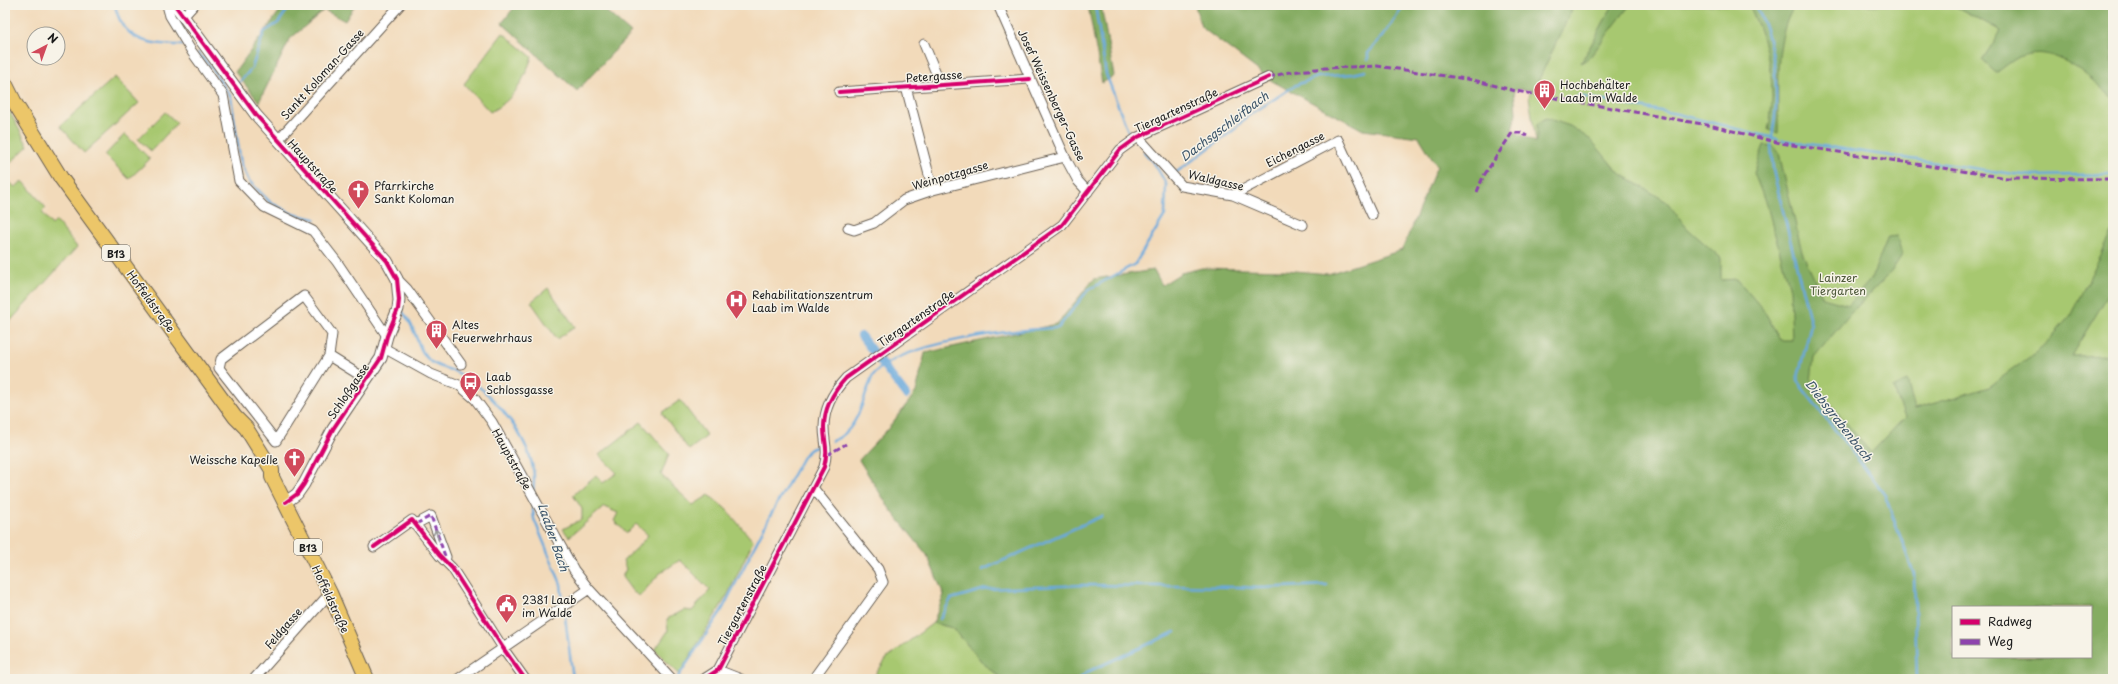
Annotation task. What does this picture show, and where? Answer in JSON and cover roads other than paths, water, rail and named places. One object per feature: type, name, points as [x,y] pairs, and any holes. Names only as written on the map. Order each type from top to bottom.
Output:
[{"type":"main road","name":"Hoffeldstraße","points":[[5,83],[16,105],[61,178],[235,417],[240,432],[262,468],[266,474],[272,476],[330,593],[367,679]]},
{"type":"street","points":[[167,5],[170,16],[192,52],[223,95],[239,181],[264,207],[313,231],[337,262],[386,336]]},
{"type":"street","name":"Hauptstraße","points":[[175,5],[256,115],[387,261],[397,279],[407,289],[461,364]]},
{"type":"street","points":[[183,17],[194,5]]},
{"type":"street","name":"Sankt Koloman-Gasse","points":[[278,140],[400,5]]},
{"type":"street","name":"Josef Weissenberger-Gasse","points":[[998,5],[1065,157],[1078,180],[1088,192]]},
{"type":"street","name":"Petergasse","points":[[924,44],[941,85]]},
{"type":"street","name":"Tiergartenstraße","points":[[704,679],[718,670],[824,467],[827,455],[824,428],[829,401],[836,388],[846,378],[1062,225],[1120,150],[1138,137],[1269,77]]},
{"type":"street","name":"Petergasse","points":[[839,92],[1030,79]]},
{"type":"street","points":[[906,87],[933,190]]},
{"type":"street","name":"Waldgasse","points":[[1138,137],[1182,186],[1233,195],[1303,225]]},
{"type":"street","name":"Eichengasse","points":[[1233,195],[1338,140],[1372,215]]},
{"type":"street","name":"Weinpotzgasse","points":[[848,228],[854,230],[874,223],[904,200],[933,190],[1065,157]]},
{"type":"street","name":"Hauptstraße","points":[[397,279],[399,300],[396,316],[386,336],[384,348],[412,364],[468,390],[492,422],[574,570],[589,589],[672,679]]},
{"type":"street","points":[[304,296],[332,334],[329,356],[276,441],[219,368],[221,359],[304,296]]},
{"type":"street","name":"Schloßgasse","points":[[286,502],[297,494],[304,484],[333,429],[381,358],[384,348]]},
{"type":"street","points":[[329,356],[366,379]]},
{"type":"street","points":[[813,679],[882,582],[878,569],[814,488]]},
{"type":"street","points":[[416,524],[431,516],[442,550],[452,568],[503,648],[525,679]]},
{"type":"street","points":[[374,547],[412,520],[439,555],[452,568]]},
{"type":"street","points":[[458,679],[589,589]]},
{"type":"street","name":"Feldgasse","points":[[254,679],[330,593]]},
{"type":"street","points":[[718,670],[741,679]]},
{"type":"waterway","name":"Laaber Bach","points":[[115,5],[124,27],[131,34],[149,42],[183,45]]},
{"type":"waterway","points":[[238,84],[252,68],[264,32],[278,23],[291,5]]},
{"type":"waterway","points":[[1095,5],[1106,74],[1128,131]]},
{"type":"waterway","name":"Dachsgschleifbach","points":[[1368,59],[1368,53],[1386,32],[1404,5]]},
{"type":"waterway","name":"Diebsgrabenbach","points":[[1755,5],[1761,16],[1769,39],[1774,65],[1776,111],[1772,139]]},
{"type":"waterway","name":"Laaber Bach","points":[[198,53],[211,67],[231,97],[241,164],[249,181],[270,202],[293,214],[315,219]]},
{"type":"waterway","name":"Dachsgschleifbach","points":[[1174,174],[1235,129],[1245,118],[1296,85],[1317,77],[1353,74],[1366,71]]},
{"type":"waterway","points":[[1578,96],[1677,114],[1778,139]]},
{"type":"waterway","points":[[1782,140],[2034,176],[2113,174]]},
{"type":"waterway","name":"Diebsgrabenbach","points":[[1771,144],[1773,170],[1811,325],[1797,381],[1884,493],[1914,574],[1917,679]]},
{"type":"waterway","points":[[832,441],[840,438],[846,433],[856,419],[873,375],[888,363],[908,353],[961,339],[1016,331],[1058,328],[1088,290],[1135,264],[1165,215],[1166,184],[1156,166],[1144,152]]},
{"type":"waterway","name":"Laaber Bach","points":[[402,311],[412,326],[420,347],[426,357],[436,365],[455,371],[470,380],[494,401],[515,427],[523,441],[533,469],[533,491]]},
{"type":"waterway","points":[[861,336],[906,395]]},
{"type":"waterway","points":[[678,677],[722,610],[770,516],[804,455],[811,449],[821,445]]},
{"type":"waterway","name":"Laaber Bach","points":[[532,502],[534,519],[561,584],[563,603]]},
{"type":"waterway","points":[[982,570],[1102,516]]},
{"type":"waterway","points":[[940,619],[951,599],[986,589],[1084,585],[1258,588],[1327,585]]},
{"type":"waterway","name":"Laaber Bach","points":[[564,608],[573,679]]},
{"type":"waterway","points":[[1079,679],[1087,672],[1175,632]]},
{"type":"place","name":"Hochbehälter Laab im Walde","points":[[1545,110]]},
{"type":"place","name":"Pfarrkirche Sankt Koloman","points":[[359,210]]},
{"type":"place","name":"Rehabilitationszentrum Laab im Walde","points":[[736,320]]},
{"type":"place","name":"Altes Feuerwehrhaus","points":[[437,350]]},
{"type":"place","name":"Laab Schlossgasse","points":[[471,402]]},
{"type":"place","name":"Weissche Kapelle","points":[[294,478]]},
{"type":"place","name":"2381 Laab im Walde","points":[[506,624]]},
{"type":"park label","name":"Lainzer Tiergarten","points":[[1838,283]]}]
